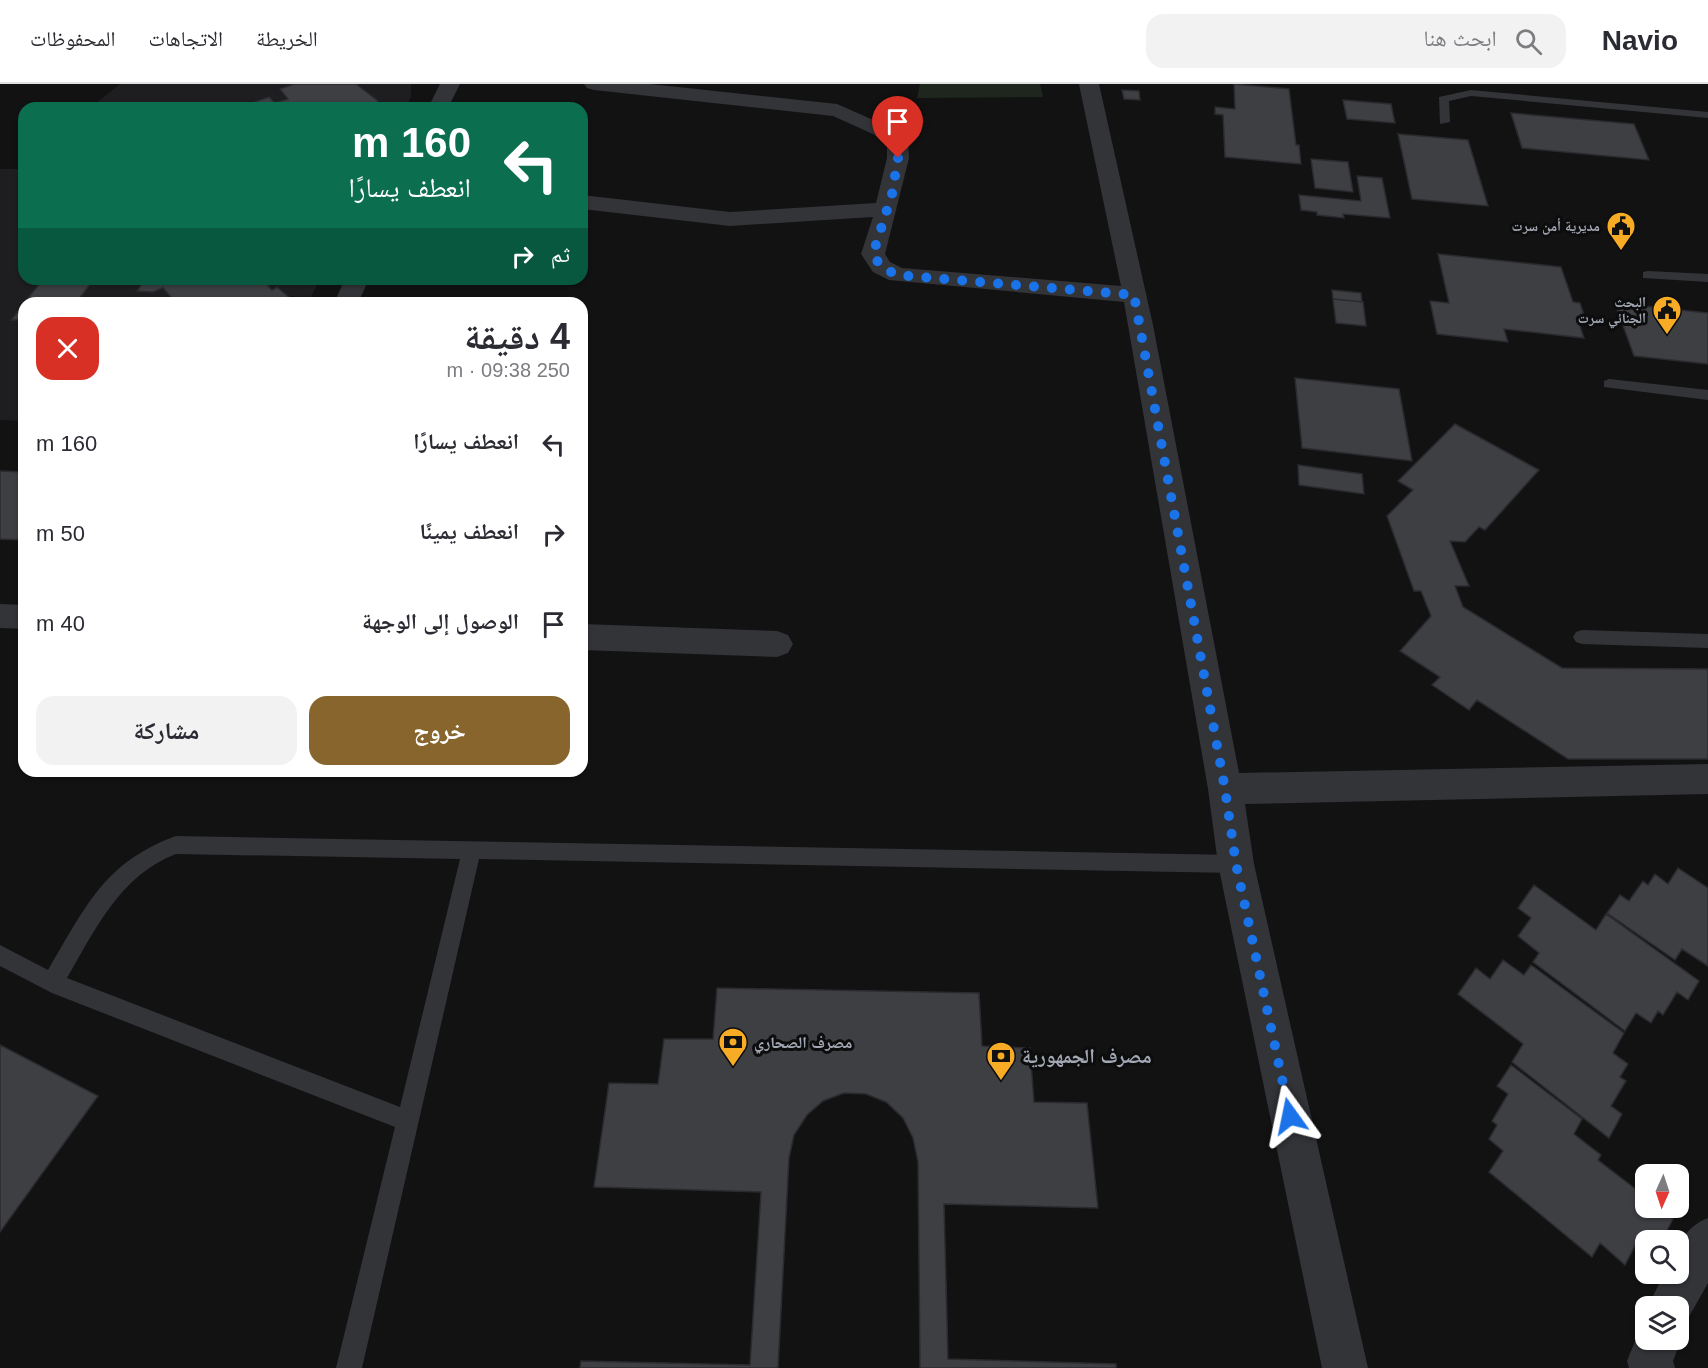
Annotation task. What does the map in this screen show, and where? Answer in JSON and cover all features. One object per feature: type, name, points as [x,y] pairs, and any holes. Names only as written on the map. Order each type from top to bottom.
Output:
[{"type":"street","points":[[441,102],[450,84]]},
{"type":"street","points":[[594,84],[837,110],[880,130],[897,142],[898,158],[873,254],[881,267],[897,275],[1134,295]]},
{"type":"street","points":[[1089,84],[1134,295],[1225,789],[1236,864],[1345,1368]]},
{"type":"street","points":[[588,203],[730,219],[886,209]]},
{"type":"street","points":[[0,616],[18,617]]},
{"type":"street","points":[[588,637],[777,644]]},
{"type":"street","points":[[1225,789],[1708,779]]},
{"type":"street","points":[[1676,1296],[1708,1240]]},
{"type":"street","points":[[1652,1368],[1650,1361],[1654,1350]]},
{"type":"lane","points":[[1444,122],[1443,99],[1454,94],[1472,93],[1708,116]]},
{"type":"lane","points":[[1648,275],[1708,278]]},
{"type":"lane","points":[[1609,384],[1708,396]]},
{"type":"lane","points":[[1582,637],[1708,641]]},
{"type":"lane","points":[[52,983],[115,884],[128,869],[158,849],[176,845],[1236,864]]},
{"type":"lane","points":[[349,1368],[471,849]]},
{"type":"lane","points":[[0,955],[52,983],[407,1121]]},
{"type":"shaded area","points":[[120,84],[411,84],[409,102],[98,102]]},
{"type":"shaded area","points":[[920,84],[1040,84],[1043,97],[917,98]]},
{"type":"shaded area","points":[[0,169],[18,169],[18,285],[317,285],[311,297],[18,297],[18,421],[0,420]]},
{"type":"building","points":[[294,84],[356,84],[378,101],[278,102],[288,99],[280,89]]},
{"type":"building","points":[[1234,84],[1289,89],[1296,145],[1299,145],[1301,164],[1225,157],[1223,115],[1215,114],[1215,107],[1235,109]]},
{"type":"building","points":[[1122,90],[1139,91],[1140,100],[1124,99]]},
{"type":"building","points":[[269,97],[274,102],[255,102]]},
{"type":"building","points":[[1343,100],[1391,104],[1395,123],[1347,119]]},
{"type":"building","points":[[1511,113],[1634,124],[1649,160],[1522,148]]},
{"type":"building","points":[[1398,134],[1468,140],[1488,206],[1412,199]]},
{"type":"building","points":[[1311,159],[1348,162],[1353,192],[1315,188]]},
{"type":"building","points":[[1357,176],[1382,178],[1390,218],[1343,214],[1344,218],[1317,215],[1317,212],[1301,210],[1299,195],[1361,201]]},
{"type":"building","points":[[1438,254],[1561,267],[1573,302],[1580,303],[1585,318],[1577,317],[1584,338],[1504,329],[1508,342],[1437,334],[1430,301],[1449,303]]},
{"type":"building","points":[[38,285],[90,285],[80,297],[29,297]]},
{"type":"building","points":[[141,285],[269,285],[272,290],[277,287],[289,297],[171,297],[163,288],[153,292],[137,291]]},
{"type":"building","points":[[1332,290],[1361,293],[1362,302],[1333,299]]},
{"type":"building","points":[[1333,299],[1363,302],[1366,326],[1336,323]]},
{"type":"building","name":"البحث الجنائي سرت","points":[[1615,303],[1708,313],[1708,364],[1634,356]]},
{"type":"building","points":[[18,311],[18,320],[11,320]]},
{"type":"building","points":[[1295,378],[1399,389],[1412,461],[1302,448]]},
{"type":"building","points":[[1455,424],[1539,470],[1485,530],[1479,527],[1465,542],[1450,541],[1469,586],[1455,586],[1463,607],[1562,668],[1708,669],[1708,759],[1568,759],[1477,700],[1469,710],[1432,685],[1440,677],[1400,651],[1431,616],[1421,591],[1414,591],[1387,516],[1413,490],[1398,481]]},
{"type":"building","points":[[1298,465],[1362,474],[1364,494],[1299,485]]},
{"type":"building","points":[[0,471],[18,472],[18,540],[0,539]]},
{"type":"building","points":[[1678,868],[1708,888],[1708,966],[1682,949],[1675,960],[1607,913],[1620,895],[1629,901],[1643,881],[1648,885],[1655,874],[1668,884]]},
{"type":"building","points":[[1534,885],[1596,930],[1606,914],[1699,981],[1688,1000],[1677,992],[1663,1015],[1658,1011],[1651,1023],[1636,1013],[1625,1031],[1533,962],[1539,953],[1518,936],[1531,918],[1518,908]]},
{"type":"building","points":[[1503,960],[1524,975],[1531,965],[1624,1033],[1613,1053],[1628,1064],[1620,1077],[1626,1081],[1611,1106],[1622,1114],[1609,1138],[1512,1062],[1523,1044],[1458,994],[1476,968],[1490,979]]},
{"type":"building","points":[[717,988],[979,993],[982,1046],[1030,1048],[1034,1102],[1087,1103],[1098,1208],[944,1204],[948,1359],[1116,1364],[1116,1368],[920,1368],[918,1162],[913,1138],[903,1118],[886,1102],[866,1094],[844,1093],[823,1101],[807,1115],[794,1135],[789,1158],[778,1368],[580,1368],[581,1361],[750,1365],[761,1192],[594,1187],[609,1083],[658,1084],[664,1039],[713,1039]]},
{"type":"building","points":[[0,1045],[98,1096],[0,1232]]},
{"type":"building","points":[[1511,1065],[1582,1119],[1574,1134],[1601,1155],[1598,1160],[1635,1189],[1635,1218],[1672,1218],[1667,1230],[1635,1230],[1635,1246],[1625,1265],[1600,1243],[1592,1257],[1489,1172],[1503,1151],[1489,1139],[1497,1125],[1492,1121],[1508,1094],[1497,1086]]},
{"type":"place","name":"مديرية أمن سرت","points":[[1621,252]]},
{"type":"place","name":"البحث الجنائي سرت","points":[[1667,336]]},
{"type":"place","name":"مصرف الصحاري","points":[[733,1068]]},
{"type":"place","name":"مصرف الجمهورية","points":[[1001,1082]]},
{"type":"route","points":[[898,158],[892,194],[873,254],[881,267],[897,275],[1134,295],[1225,789],[1236,864],[1290,1116]]}]
